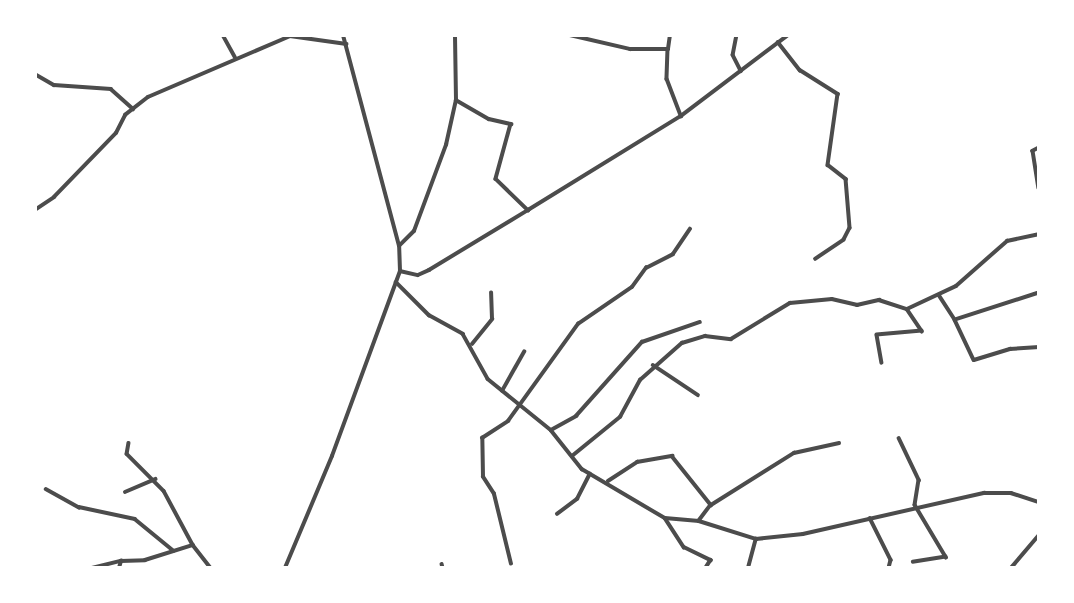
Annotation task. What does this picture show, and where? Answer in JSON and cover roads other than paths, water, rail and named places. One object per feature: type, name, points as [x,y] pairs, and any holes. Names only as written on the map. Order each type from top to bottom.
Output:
[{"type":"street","points":[[223,35],[235,57]]},
{"type":"street","points":[[285,568],[400,271],[399,246],[343,35]]},
{"type":"street","points":[[399,246],[414,232],[446,145],[456,100],[455,35]]},
{"type":"street","points":[[570,35],[630,49],[668,49]]},
{"type":"street","points":[[670,35],[667,79],[681,116]]},
{"type":"street","points":[[737,35],[733,55],[741,71]]},
{"type":"street","points":[[400,271],[418,275],[429,270],[528,210],[681,116],[788,35]]},
{"type":"street","points":[[35,210],[54,197],[133,109],[148,97],[235,57],[290,36],[346,44]]},
{"type":"street","points":[[778,42],[800,70],[838,94],[828,165],[846,179],[850,228],[844,240],[816,259]]},
{"type":"street","points":[[35,74],[54,85],[111,89],[133,109]]},
{"type":"street","points":[[456,100],[489,119],[511,124],[496,178],[528,210]]},
{"type":"street","points":[[1039,148],[1033,151],[1039,188]]},
{"type":"street","points":[[511,564],[494,494],[483,477],[480,447],[482,438],[505,424],[578,324],[632,287],[646,268],[673,254],[690,229]]},
{"type":"street","points":[[907,309],[939,295],[1007,241],[1039,234]]},
{"type":"street","points":[[396,282],[429,315],[472,344],[476,359],[502,391],[551,430],[590,474],[608,481],[665,518],[684,547],[710,560],[706,568]]},
{"type":"street","points":[[472,344],[492,319],[491,293]]},
{"type":"street","points":[[955,320],[1039,293]]},
{"type":"street","points":[[939,295],[955,320],[974,360],[1010,349],[1039,348]]},
{"type":"street","points":[[572,456],[620,417],[653,365],[694,338],[732,339],[790,303],[832,299],[857,305],[879,300],[907,309],[922,331],[877,335],[882,363]]},
{"type":"street","points":[[551,430],[576,416],[642,342],[699,322]]},
{"type":"street","points":[[502,391],[524,352]]},
{"type":"street","points":[[653,365],[698,395]]},
{"type":"street","points":[[899,438],[919,480],[915,505],[946,556],[913,562]]},
{"type":"street","points":[[129,443],[127,454],[155,479],[193,545],[211,568]]},
{"type":"street","points":[[699,520],[710,505],[794,453],[839,443]]},
{"type":"street","points":[[608,481],[638,462],[672,456],[710,505]]},
{"type":"street","points":[[557,514],[577,499],[590,474]]},
{"type":"street","points":[[125,492],[155,479]]},
{"type":"street","points":[[46,489],[79,507],[135,519],[174,551]]},
{"type":"street","points":[[665,518],[699,520],[756,539],[919,509],[984,493],[1011,494],[1039,502]]},
{"type":"street","points":[[870,518],[891,560],[889,568]]},
{"type":"street","points":[[1011,568],[1039,535]]},
{"type":"street","points":[[748,568],[756,539]]},
{"type":"street","points":[[92,568],[121,561],[145,560],[193,545]]},
{"type":"street","points":[[119,568],[121,561]]}]
